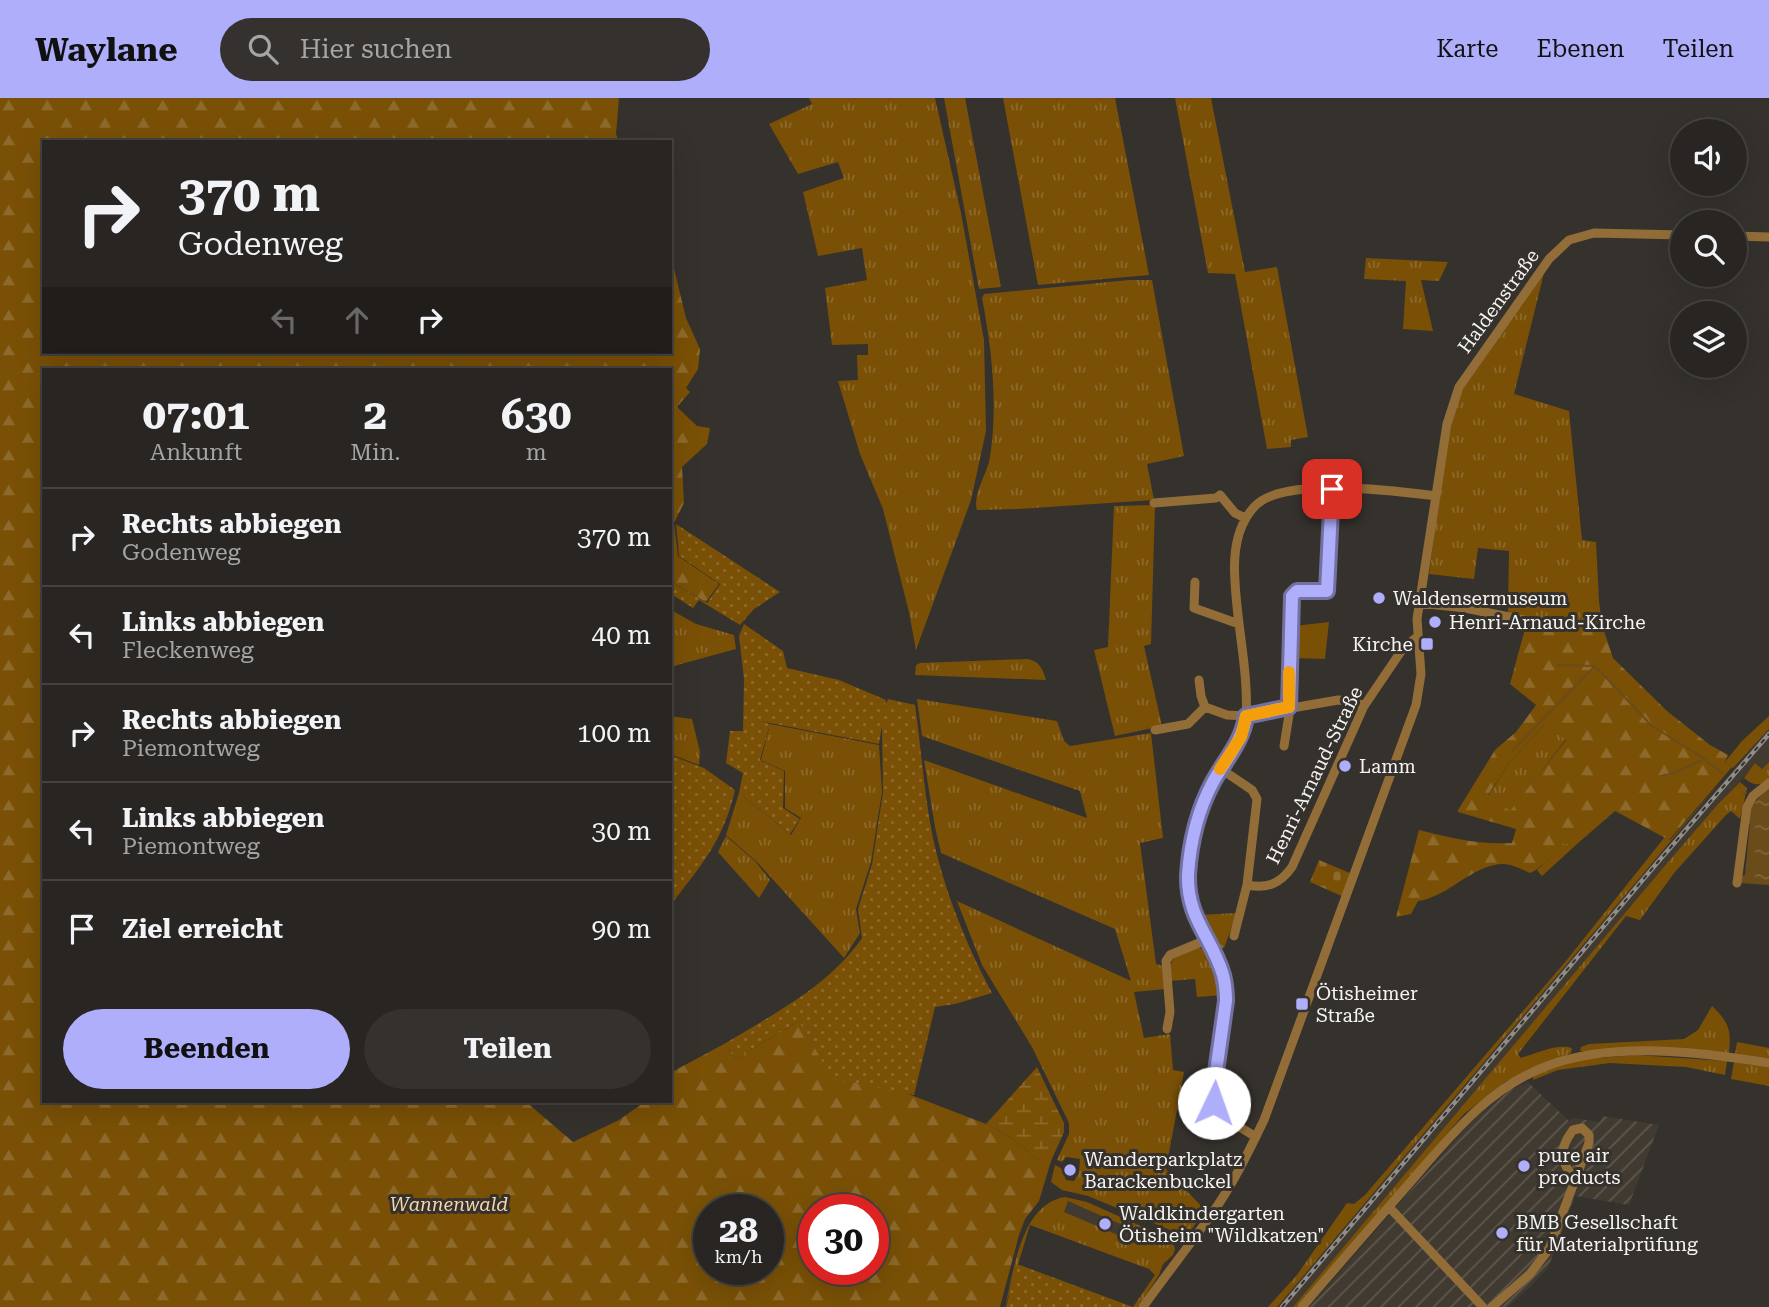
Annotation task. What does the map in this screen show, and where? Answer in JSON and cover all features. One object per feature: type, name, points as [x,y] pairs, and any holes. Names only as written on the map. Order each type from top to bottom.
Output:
[{"type":"street","name":"Haldenstraße","points":[[1436,496],[1448,418],[1459,387],[1560,246],[1578,236],[1594,233],[1670,235]]},
{"type":"street","points":[[1747,236],[1769,237]]},
{"type":"street","points":[[1284,746],[1289,707],[1292,596],[1297,591],[1327,591],[1332,489]]},
{"type":"street","points":[[1143,1307],[1211,1215],[1256,1137],[1349,892],[1416,705],[1421,684],[1422,665],[1417,637],[1419,603],[1436,496],[1370,489],[1332,489],[1273,495],[1256,505],[1245,518],[1238,535],[1235,563],[1244,656],[1246,716],[1241,737],[1211,786],[1196,825],[1189,861],[1190,902],[1195,918],[1223,974],[1226,1001],[1214,1103],[1227,1119],[1256,1137]]},
{"type":"street","points":[[1154,503],[1216,498],[1220,495],[1235,513],[1245,518]]},
{"type":"street","points":[[1195,582],[1194,608],[1239,624]]},
{"type":"street","points":[[1419,603],[1457,607],[1529,621]]},
{"type":"street","name":"Henri-Arnaud-Straße","points":[[1247,885],[1273,885],[1292,867],[1364,706],[1404,647],[1417,637]]},
{"type":"street","points":[[1199,680],[1205,707]]},
{"type":"street","points":[[1205,707],[1227,715],[1246,716],[1345,699],[1364,706]]},
{"type":"street","points":[[1155,730],[1188,724],[1205,707]]},
{"type":"street","points":[[1221,769],[1252,790],[1257,799],[1247,885],[1234,936]]},
{"type":"street","points":[[1737,883],[1747,807],[1754,796],[1769,783]]},
{"type":"street","points":[[1167,1028],[1170,1012],[1166,961],[1170,955],[1206,940]]},
{"type":"street","points":[[1302,1307],[1468,1117],[1509,1085],[1547,1066],[1576,1057],[1635,1051],[1699,1054],[1769,1063]]},
{"type":"street","points":[[1492,1307],[1540,1263],[1555,1234],[1589,1143],[1589,1135],[1582,1128],[1573,1130],[1562,1158],[1574,1180]]},
{"type":"street","points":[[1389,1207],[1483,1307]]},
{"type":"shaded area","points":[[1769,729],[1769,762],[1762,769],[1755,763],[1718,804],[1293,1307],[1277,1307],[1654,861]]},
{"type":"shaded area","points":[[1528,1082],[1569,1121],[1573,1118],[1600,1122],[1602,1116],[1659,1125],[1629,1205],[1575,1196],[1548,1268],[1508,1307],[1309,1307],[1472,1120],[1512,1089]]},
{"type":"shaded area","name":"Waldkindergarten Ötisheim \"Wildkatzen\"","points":[[1068,1201],[1145,1235],[1141,1246],[1063,1212]]},
{"type":"green space","name":"Wannenwald","points":[[0,98],[619,98],[616,134],[618,140],[42,140],[42,354],[672,354],[672,260],[686,318],[700,349],[698,369],[686,388],[690,392],[677,407],[697,426],[710,428],[707,444],[682,467],[684,503],[674,523],[678,556],[719,584],[706,602],[672,582],[672,368],[42,368],[42,1103],[527,1103],[573,1142],[619,1120],[643,1103],[672,1103],[672,1072],[724,1044],[736,1059],[799,1021],[903,1092],[986,1124],[1013,1139],[1040,1161],[1051,1161],[1039,1201],[1025,1219],[1000,1307],[0,1307]]},
{"type":"green space","points":[[809,98],[935,98],[961,213],[984,340],[986,431],[971,500],[916,650],[883,509],[860,454],[838,381],[858,380],[857,355],[868,355],[868,344],[832,345],[825,288],[867,280],[862,248],[818,256],[803,192],[844,178],[838,162],[798,174],[769,124],[812,104]]},
{"type":"green space","points":[[944,98],[965,98],[1001,287],[979,289]]},
{"type":"green space","points":[[1003,98],[1115,98],[1149,275],[1038,285]]},
{"type":"green space","points":[[1175,98],[1211,98],[1245,272],[1277,267],[1308,437],[1291,440],[1291,447],[1267,449],[1235,274],[1208,273]]},
{"type":"green space","points":[[1366,258],[1448,262],[1439,281],[1421,280],[1433,331],[1403,329],[1406,281],[1364,279]]},
{"type":"green space","points":[[1545,269],[1514,394],[1569,411],[1582,540],[1596,542],[1599,601],[1588,603],[1577,625],[1508,613],[1509,551],[1478,548],[1474,579],[1429,574],[1442,475],[1456,401],[1474,369]]},
{"type":"green space","points":[[1152,280],[1184,456],[1147,464],[1154,500],[977,510],[978,490],[989,463],[994,418],[989,337],[982,298],[984,294]]},
{"type":"green space","points":[[1155,505],[1151,644],[1144,646],[1162,726],[1115,736],[1094,650],[1108,647],[1114,506]]},
{"type":"green space","points":[[676,524],[780,592],[754,609],[740,625],[699,600],[693,608],[674,596],[672,598],[672,582],[707,603],[720,584],[679,556]]},
{"type":"green space","points":[[1599,601],[1602,625],[1613,658],[1667,711],[1710,745],[1728,755],[1725,762],[1732,767],[1669,840],[1615,811],[1577,844],[1562,844],[1558,847],[1559,851],[1530,873],[1507,864],[1492,865],[1440,894],[1418,901],[1411,914],[1396,917],[1419,830],[1477,842],[1512,843],[1516,829],[1458,810],[1495,750],[1516,732],[1536,705],[1510,684],[1528,618],[1576,625],[1588,602]],"holes":[[[1544,725],[1566,740],[1510,811],[1488,795],[1509,763]]]},
{"type":"green space","points":[[672,611],[696,624],[734,635],[736,649],[672,666]]},
{"type":"green space","points":[[1329,622],[1325,659],[1293,658],[1294,626]]},
{"type":"green space","points":[[744,624],[783,651],[787,668],[839,680],[886,700],[885,707],[888,699],[915,705],[932,833],[942,874],[956,915],[992,993],[935,1007],[914,1095],[832,1078],[799,1021],[736,1059],[724,1044],[816,985],[833,971],[862,938],[858,909],[872,864],[883,792],[882,726],[879,744],[760,721],[770,724],[760,760],[784,771],[783,808],[800,819],[790,834],[739,793],[743,773],[726,763],[730,731],[743,731],[744,679],[739,636]]},
{"type":"green space","points":[[1028,659],[1040,666],[1046,680],[915,675],[916,665],[920,663]]},
{"type":"green space","points":[[917,699],[1057,721],[1064,741],[1070,746],[1151,733],[1163,838],[1140,843],[1156,964],[1163,966],[1165,989],[1134,992],[1144,1038],[1170,1034],[1173,1070],[1184,1072],[1166,1169],[1205,1210],[1189,1233],[1180,1234],[1088,1196],[1062,1190],[1051,1182],[1055,1165],[1061,1168],[1066,1180],[1074,1181],[1079,1173],[1080,1159],[1066,1157],[1062,1162],[1057,1160],[1069,1134],[1069,1123],[1032,1047],[982,965],[957,901],[1131,981],[1115,929],[941,853],[924,760],[1087,818],[1080,791],[922,736]]},
{"type":"green space","points":[[672,716],[692,719],[700,752],[699,765],[672,755]]},
{"type":"green space","points":[[1769,716],[1769,729],[1733,768],[1725,762],[1742,741]]},
{"type":"green space","points":[[770,724],[879,745],[882,792],[871,862],[856,909],[860,933],[844,958],[756,861],[726,835],[739,793],[791,835],[801,818],[785,808],[785,771],[761,760]]},
{"type":"green space","points":[[1544,725],[1566,739],[1510,812],[1488,796],[1509,763]]},
{"type":"green space","points":[[672,756],[704,768],[735,790],[724,824],[701,865],[672,903]]},
{"type":"green space","points":[[1769,762],[1769,780],[1756,784],[1744,778],[1755,763],[1762,769]]},
{"type":"green space","points":[[1724,778],[1277,1307],[1268,1307],[1297,1275],[1347,1203],[1354,1204],[1365,1195],[1566,961],[1664,838],[1670,840]]},
{"type":"green space","points":[[1740,782],[1747,788],[1740,819],[1731,811],[1726,815],[1674,873],[1640,920],[1626,916],[1518,1054],[1521,1058],[1560,1047],[1572,1048],[1571,1053],[1507,1081],[1464,1114],[1297,1307],[1293,1307],[1663,868]]},
{"type":"green space","points":[[726,836],[755,861],[770,880],[759,898],[718,852]]},
{"type":"green space","points":[[1562,844],[1577,844],[1542,876],[1537,870]]},
{"type":"green space","points":[[1319,860],[1352,874],[1344,897],[1310,882]]},
{"type":"green space","points":[[1237,913],[1224,948],[1216,947],[1198,915]]},
{"type":"green space","points":[[1197,947],[1213,959],[1223,995],[1197,997],[1195,979],[1169,981],[1175,957]]},
{"type":"green space","points":[[1712,1006],[1723,1017],[1728,1028],[1729,1053],[1580,1051],[1581,1047],[1589,1044],[1684,1039],[1698,1030]]},
{"type":"green space","points":[[1737,1042],[1769,1048],[1769,1059],[1735,1054]]},
{"type":"green space","points":[[1635,1055],[1727,1061],[1725,1075],[1686,1067],[1610,1063],[1558,1070],[1533,1080],[1534,1075],[1577,1060]]},
{"type":"green space","points":[[1734,1062],[1769,1067],[1769,1086],[1731,1079]]},
{"type":"green space","points":[[1037,1067],[1064,1123],[1064,1132],[1051,1161],[1040,1161],[1013,1139],[986,1124]]},
{"type":"green space","points":[[1065,1197],[1087,1202],[1173,1243],[1173,1255],[1163,1264],[1138,1307],[1133,1307],[1155,1275],[1149,1269],[1030,1225],[1005,1307],[1022,1241],[1029,1225],[1038,1212],[1050,1202]],"holes":[[[1068,1201],[1145,1235],[1141,1245],[1064,1212]]]},
{"type":"green space","points":[[1017,1264],[1133,1307],[1006,1307]]},
{"type":"water","points":[[1769,787],[1769,885],[1739,883],[1741,876],[1745,875],[1750,824],[1746,823],[1747,817]]},
{"type":"waterway","points":[[1558,665],[1595,666]]},
{"type":"waterway","points":[[1513,750],[1595,666],[1652,726],[1722,773]]},
{"type":"waterway","points":[[1661,776],[1702,760]]},
{"type":"railway","points":[[1282,1307],[1769,734]]},
{"type":"slow traffic","points":[[1220,769],[1241,737],[1246,716],[1289,707],[1289,672]]},
{"type":"place","name":"Waldensermuseum","points":[[1379,598]]},
{"type":"place","name":"Henri-Arnaud-Kirche","points":[[1435,622]]},
{"type":"place","name":"Kirche","points":[[1427,644]]},
{"type":"place","name":"Lamm","points":[[1345,766]]},
{"type":"place","name":"Ötisheimer Straße","points":[[1302,1004]]},
{"type":"place","name":"pure air products","points":[[1524,1166]]},
{"type":"place","name":"Wanderparkplatz Barackenbuckel","points":[[1070,1170]]},
{"type":"place","name":"Waldkindergarten Ötisheim \"Wildkatzen\"","points":[[1105,1224]]},
{"type":"place","name":"BMB Gesellschaft für Materialprüfung","points":[[1502,1233]]},
{"type":"route","points":[[1214,1103],[1226,1001],[1225,987],[1223,974],[1195,918],[1190,902],[1188,876],[1191,846],[1211,786],[1241,737],[1246,716],[1289,707],[1292,596],[1297,591],[1327,591],[1332,489]]}]
